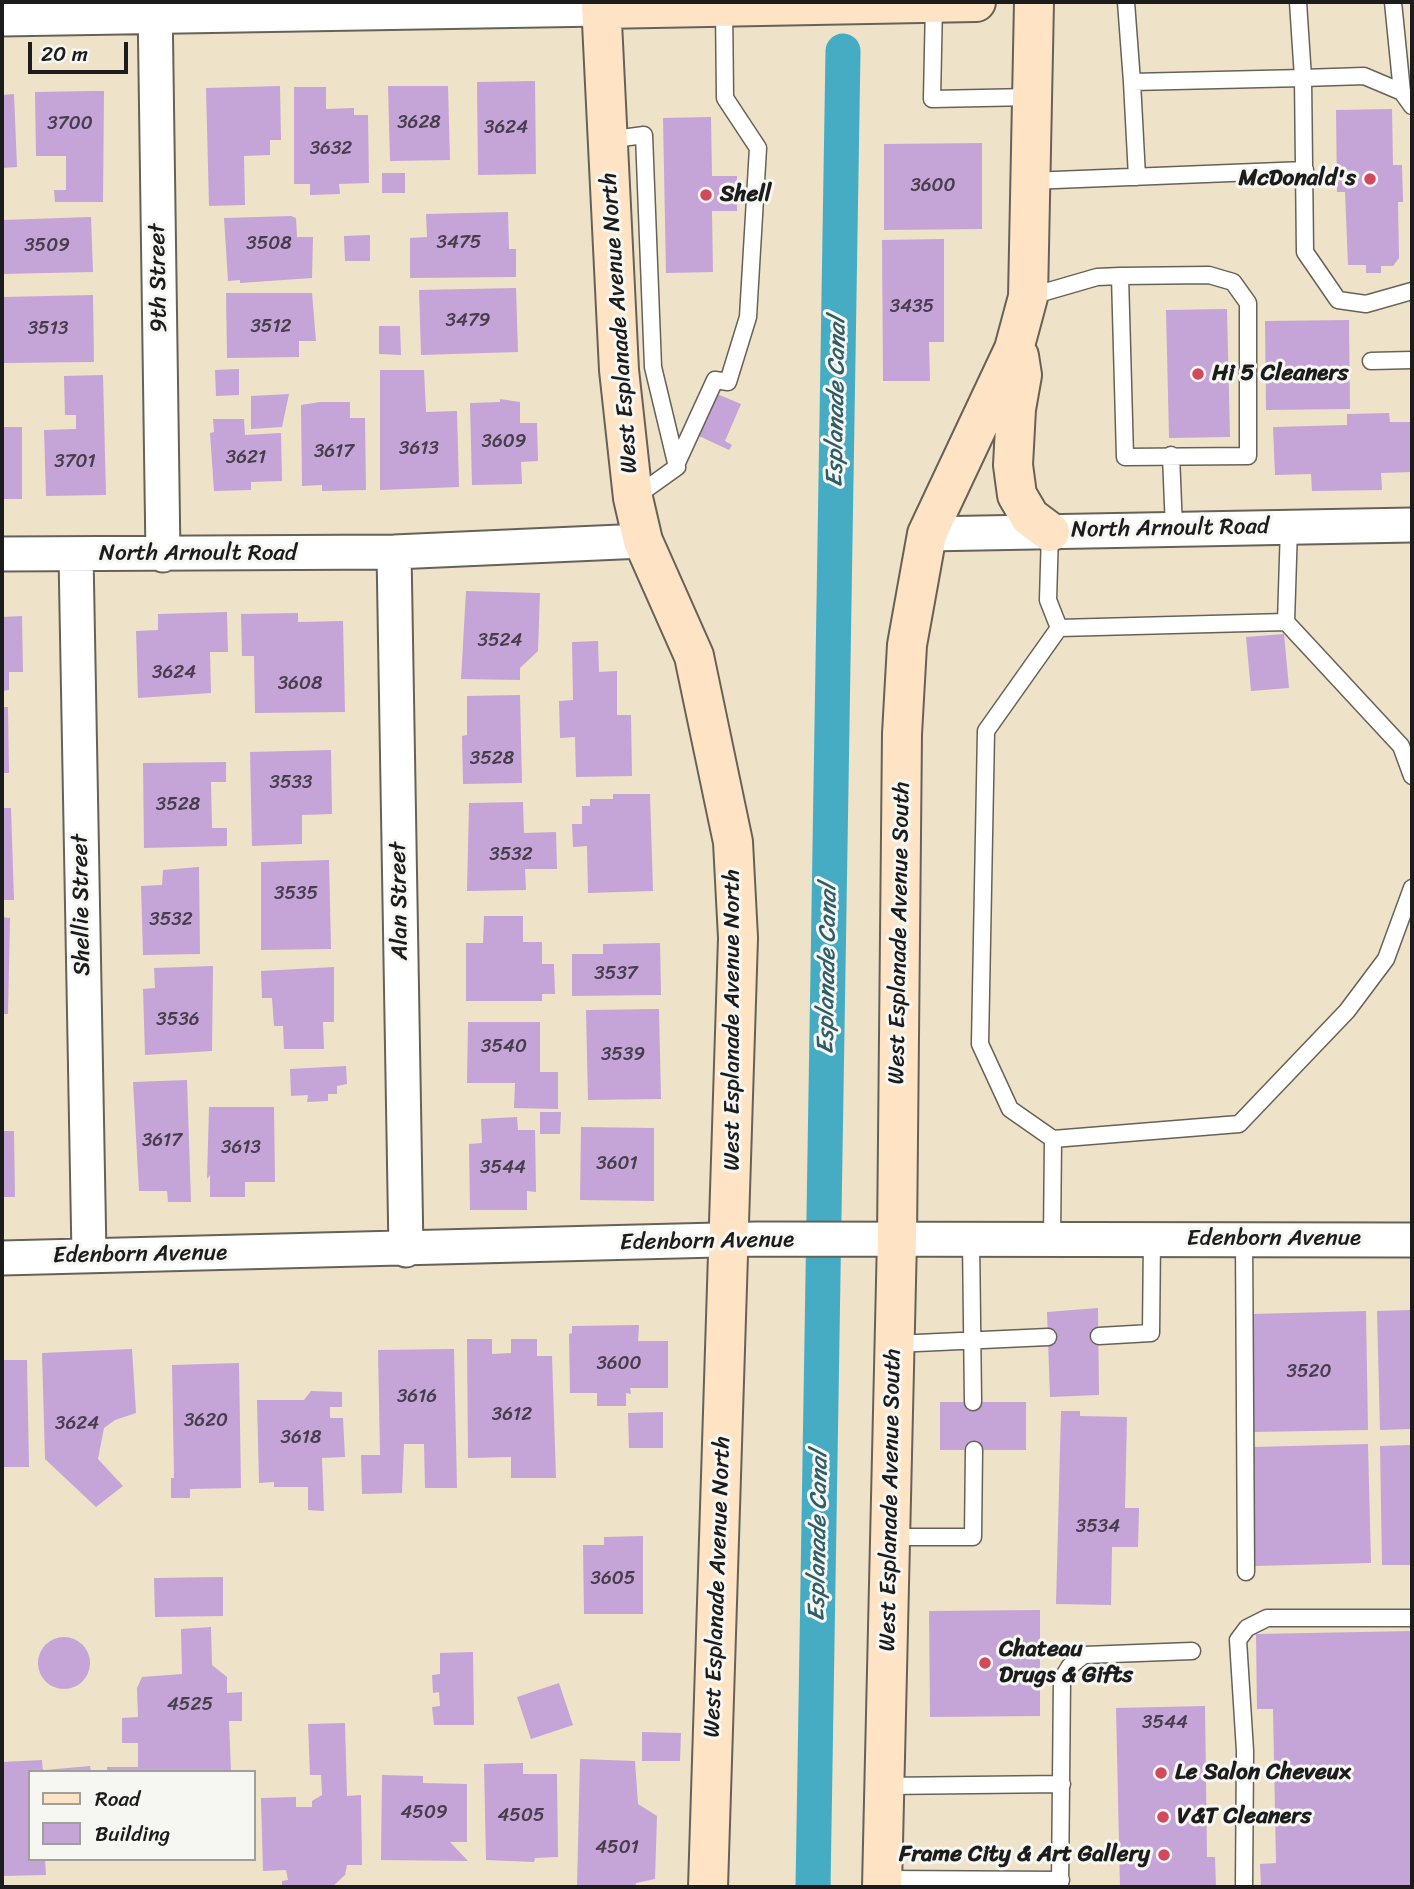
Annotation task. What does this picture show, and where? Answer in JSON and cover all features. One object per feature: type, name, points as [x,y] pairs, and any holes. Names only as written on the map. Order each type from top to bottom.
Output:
[{"type":"main road","points":[[601,5],[976,2]]},
{"type":"main road","name":"West Esplanade Avenue South","points":[[882,1883],[897,1239],[902,734],[907,645],[927,534],[1016,342],[1027,297],[1034,2]]},
{"type":"main road","name":"West Esplanade Avenue North","points":[[601,5],[607,139],[631,259],[636,369],[632,498],[643,541],[694,656],[733,842],[738,938],[744,1239],[708,1887]]},
{"type":"main road","points":[[1016,342],[1022,375],[1016,409],[1013,465],[1017,495],[1030,517],[1050,531]]},
{"type":"street","points":[[2,19],[156,9],[601,5]]},
{"type":"street","name":"9th Street","points":[[156,9],[163,555]]},
{"type":"street","name":"North Arnoult Road","points":[[927,534],[1412,525]]},
{"type":"street","name":"North Arnoult Road","points":[[2,554],[394,552],[643,541]]},
{"type":"street","name":"Alan Street","points":[[394,552],[406,1250]]},
{"type":"street","name":"Shellie Street","points":[[76,555],[89,1255]]},
{"type":"street","name":"Edenborn Avenue","points":[[2,1258],[406,1250],[744,1239],[1412,1240]]},
{"type":"lane","points":[[1126,2],[1137,177]]},
{"type":"lane","points":[[1298,2],[1303,78],[1305,252],[1338,300],[1366,303],[1412,291]]},
{"type":"lane","points":[[1394,2],[1402,92],[1412,106]]},
{"type":"lane","points":[[934,3],[932,99],[1032,97]]},
{"type":"lane","points":[[632,498],[676,465],[715,380],[728,382],[748,317],[758,148],[725,98],[724,6]]},
{"type":"lane","points":[[1132,82],[1364,76],[1402,92]]},
{"type":"lane","points":[[1030,181],[1305,170]]},
{"type":"lane","points":[[1027,297],[1097,276],[1209,275],[1233,282],[1248,303],[1248,456],[1125,457],[1120,276]]},
{"type":"lane","points":[[1371,361],[1412,360]]},
{"type":"lane","points":[[636,369],[676,465]]},
{"type":"lane","points":[[1171,455],[1174,529]]},
{"type":"lane","points":[[1289,527],[1286,622],[1401,746],[1412,776]]},
{"type":"lane","points":[[1050,531],[1048,600],[1059,628]]},
{"type":"lane","points":[[1059,628],[1286,622]]},
{"type":"lane","points":[[1059,628],[986,731],[980,1044],[1010,1109],[1053,1139],[1239,1124],[1347,1011],[1386,959],[1412,888]]},
{"type":"lane","points":[[1052,1239],[1053,1139]]},
{"type":"lane","points":[[971,1239],[973,1402]]},
{"type":"lane","points":[[1099,1336],[1151,1334],[1152,1239]]},
{"type":"lane","points":[[1244,1239],[1246,1572]]},
{"type":"lane","points":[[895,1345],[1048,1337]]},
{"type":"lane","points":[[890,1537],[973,1537],[974,1450]]},
{"type":"lane","points":[[1244,1887],[1245,1751],[1238,1640],[1247,1628],[1267,1618],[1412,1618]]},
{"type":"lane","points":[[882,1883],[1060,1884],[1062,1678],[1070,1665],[1084,1655],[1192,1651]]},
{"type":"lane","points":[[884,1786],[1062,1784]]},
{"type":"building","points":[[535,81],[536,174],[478,175],[477,82]]},
{"type":"building","points":[[280,86],[281,140],[270,140],[270,155],[244,156],[245,205],[209,206],[206,88]]},
{"type":"building","points":[[388,86],[448,86],[450,160],[390,161]]},
{"type":"building","points":[[294,87],[326,87],[326,109],[354,108],[354,115],[368,115],[369,183],[339,184],[340,194],[310,195],[310,184],[294,184]]},
{"type":"building","points":[[104,91],[103,202],[55,202],[54,190],[66,190],[66,156],[36,156],[35,92]]},
{"type":"building","points":[[14,94],[17,167],[2,168],[2,95]]},
{"type":"building","name":"McDonald's","points":[[1392,109],[1393,165],[1402,165],[1403,202],[1398,202],[1399,258],[1393,266],[1381,266],[1381,273],[1366,273],[1366,265],[1348,265],[1345,192],[1337,192],[1336,110]]},
{"type":"building","points":[[711,117],[712,176],[737,176],[737,211],[712,211],[713,272],[666,273],[663,118]]},
{"type":"building","points":[[982,143],[982,229],[884,230],[884,144]]},
{"type":"building","points":[[382,173],[405,173],[405,193],[382,193]]},
{"type":"building","points":[[508,212],[509,249],[516,249],[516,277],[410,278],[410,238],[427,237],[426,214]]},
{"type":"building","points":[[91,217],[93,272],[2,274],[2,220]]},
{"type":"building","points":[[224,218],[296,218],[297,237],[313,237],[312,278],[240,283],[240,280],[228,281]]},
{"type":"building","points":[[370,235],[370,261],[345,261],[344,236]]},
{"type":"building","points":[[944,239],[944,342],[929,342],[930,381],[883,381],[882,240]]},
{"type":"building","points":[[516,288],[518,352],[421,355],[419,290]]},
{"type":"building","points":[[226,293],[312,293],[316,341],[299,341],[299,357],[227,358]]},
{"type":"building","points":[[93,295],[94,362],[2,363],[2,297]]},
{"type":"building","name":"Hi 5 Cleaners","points":[[1227,309],[1230,437],[1169,438],[1166,310]]},
{"type":"building","points":[[1349,320],[1350,409],[1266,410],[1265,321]]},
{"type":"building","points":[[379,326],[400,326],[401,355],[379,354]]},
{"type":"building","points":[[239,369],[239,395],[216,396],[215,370]]},
{"type":"building","points":[[380,370],[424,370],[426,412],[457,411],[459,487],[380,490]]},
{"type":"building","points":[[103,375],[106,495],[46,496],[44,430],[76,429],[76,415],[65,415],[64,376]]},
{"type":"building","points":[[289,394],[282,427],[251,429],[251,396]]},
{"type":"building","points":[[717,394],[741,404],[725,441],[732,445],[729,450],[699,436]]},
{"type":"building","points":[[500,399],[520,402],[520,423],[537,423],[538,461],[521,462],[522,484],[472,485],[470,403],[500,402]]},
{"type":"building","points":[[350,402],[350,418],[365,418],[366,490],[322,491],[322,485],[302,486],[301,405]]},
{"type":"building","points":[[1389,413],[1390,422],[1412,422],[1412,472],[1381,473],[1382,490],[1312,491],[1311,474],[1275,475],[1273,427],[1347,425],[1347,414]]},
{"type":"building","points":[[213,419],[244,419],[245,435],[281,433],[282,481],[251,482],[251,490],[214,491],[210,433],[214,432]]},
{"type":"building","points":[[2,427],[22,427],[22,499],[2,499]]},
{"type":"building","points":[[466,591],[540,593],[538,651],[520,668],[520,680],[461,679]]},
{"type":"building","points":[[227,612],[228,652],[210,652],[211,693],[138,698],[136,631],[158,630],[158,614]]},
{"type":"building","points":[[298,613],[298,622],[343,621],[345,712],[255,713],[254,656],[242,656],[241,614]]},
{"type":"building","points":[[22,616],[23,672],[9,672],[9,690],[2,691],[2,617]]},
{"type":"building","points":[[1284,634],[1289,688],[1251,691],[1246,637]]},
{"type":"building","points":[[598,641],[599,672],[617,671],[617,715],[631,715],[632,776],[576,777],[575,737],[560,738],[559,701],[573,700],[572,642]]},
{"type":"building","points":[[520,695],[522,783],[463,784],[462,736],[467,735],[467,696]]},
{"type":"building","points":[[2,707],[8,707],[9,773],[2,773]]},
{"type":"building","points":[[331,750],[332,814],[302,815],[302,844],[252,846],[250,752]]},
{"type":"building","points":[[226,762],[226,782],[211,782],[212,828],[227,828],[227,846],[144,848],[143,763]]},
{"type":"building","points":[[613,794],[650,794],[653,891],[588,893],[587,846],[573,847],[572,824],[582,824],[582,806],[590,806],[590,799],[613,799]]},
{"type":"building","points":[[523,802],[524,833],[556,832],[557,869],[525,869],[526,890],[467,891],[469,803]]},
{"type":"building","points":[[2,808],[11,808],[14,900],[2,900]]},
{"type":"building","points":[[329,860],[331,949],[261,950],[261,862]]},
{"type":"building","points":[[199,867],[200,954],[143,955],[141,886],[162,885],[163,870]]},
{"type":"building","points":[[484,916],[523,916],[523,942],[542,942],[542,964],[554,964],[555,994],[542,994],[542,1001],[466,1001],[466,943],[483,943]]},
{"type":"building","points":[[2,917],[10,918],[8,1014],[2,1014]]},
{"type":"building","points":[[660,943],[661,995],[572,996],[572,954],[603,954],[603,944]]},
{"type":"building","points":[[213,966],[212,1051],[145,1055],[143,989],[155,988],[154,968]]},
{"type":"building","points":[[334,967],[334,1022],[323,1022],[324,1049],[284,1049],[283,1026],[274,1026],[272,998],[262,998],[261,971]]},
{"type":"building","points":[[659,1009],[661,1099],[588,1100],[586,1010]]},
{"type":"building","points":[[468,1022],[540,1022],[540,1072],[558,1072],[558,1109],[514,1108],[515,1083],[467,1083]]},
{"type":"building","points":[[346,1066],[347,1084],[337,1086],[337,1094],[328,1094],[328,1101],[307,1102],[308,1095],[291,1096],[290,1069]]},
{"type":"building","points":[[187,1080],[191,1202],[168,1202],[167,1191],[139,1191],[133,1082]]},
{"type":"building","points":[[209,1107],[274,1107],[275,1182],[245,1182],[245,1197],[210,1197],[210,1175],[207,1179]]},
{"type":"building","points":[[540,1112],[561,1112],[560,1134],[540,1134]]},
{"type":"building","points":[[517,1117],[518,1130],[535,1130],[536,1192],[527,1191],[527,1210],[470,1210],[469,1144],[482,1143],[481,1119]]},
{"type":"building","points":[[581,1127],[654,1128],[654,1201],[580,1200]]},
{"type":"building","points":[[2,1131],[14,1131],[15,1197],[2,1197]]},
{"type":"building","points":[[1098,1308],[1099,1395],[1050,1397],[1047,1312]]},
{"type":"building","points":[[1412,1310],[1412,1429],[1380,1430],[1377,1311]]},
{"type":"building","points":[[1366,1311],[1368,1430],[1253,1432],[1251,1314]]},
{"type":"building","points":[[639,1325],[638,1341],[668,1341],[668,1388],[630,1388],[631,1394],[626,1393],[626,1406],[597,1406],[597,1393],[570,1393],[569,1334],[572,1333],[572,1326]]},
{"type":"building","points":[[467,1339],[492,1339],[492,1354],[511,1353],[511,1339],[537,1339],[537,1356],[552,1356],[556,1478],[511,1478],[511,1457],[468,1458]]},
{"type":"building","points":[[132,1349],[136,1413],[115,1420],[104,1428],[98,1459],[123,1486],[96,1507],[45,1459],[42,1353]]},
{"type":"building","points":[[454,1349],[457,1488],[425,1488],[424,1444],[404,1444],[402,1493],[362,1494],[361,1455],[380,1455],[378,1350]]},
{"type":"building","points":[[2,1360],[27,1360],[29,1467],[2,1467]]},
{"type":"building","points":[[239,1363],[241,1488],[190,1489],[190,1498],[171,1498],[171,1478],[174,1478],[172,1365]]},
{"type":"building","points":[[311,1391],[342,1392],[342,1407],[330,1407],[330,1418],[343,1418],[345,1457],[322,1458],[324,1511],[308,1510],[308,1487],[274,1487],[274,1482],[259,1483],[257,1400],[304,1400]]},
{"type":"building","points":[[940,1402],[1026,1402],[1026,1450],[940,1450]]},
{"type":"building","points":[[1061,1411],[1080,1411],[1080,1416],[1127,1417],[1125,1508],[1139,1508],[1138,1547],[1112,1547],[1111,1605],[1056,1604]]},
{"type":"building","points":[[663,1412],[663,1448],[629,1448],[628,1413]]},
{"type":"building","points":[[1368,1444],[1371,1563],[1255,1566],[1253,1447]]},
{"type":"building","points":[[1412,1445],[1412,1565],[1382,1565],[1380,1446]]},
{"type":"building","points":[[643,1536],[643,1614],[584,1614],[583,1545],[604,1545],[604,1537]]},
{"type":"building","points":[[223,1577],[223,1616],[155,1617],[154,1578]]},
{"type":"building","name":"Chateau Drugs & Gifts","points":[[1040,1610],[1040,1716],[930,1717],[929,1611]]},
{"type":"building","points":[[211,1627],[212,1665],[227,1677],[227,1693],[242,1692],[242,1721],[229,1721],[231,1770],[107,1770],[107,1767],[138,1767],[138,1743],[122,1743],[122,1718],[138,1717],[137,1688],[142,1677],[182,1674],[181,1629]]},
{"type":"building","points":[[1412,1631],[1412,1887],[1261,1887],[1260,1864],[1276,1863],[1273,1709],[1257,1709],[1256,1634]]},
{"type":"building","points":[[64,1637],[74,1639],[82,1645],[88,1653],[88,1673],[82,1681],[74,1687],[64,1689],[54,1687],[46,1681],[40,1673],[38,1663],[40,1653],[46,1645],[54,1639]]},
{"type":"building","points":[[473,1652],[474,1725],[434,1725],[432,1707],[440,1706],[439,1692],[433,1693],[432,1675],[440,1674],[440,1653]]},
{"type":"building","points":[[559,1683],[573,1725],[531,1739],[517,1697]]},
{"type":"building","points":[[1205,1706],[1207,1857],[1215,1857],[1216,1887],[1120,1887],[1116,1708]]},
{"type":"building","points":[[345,1723],[347,1796],[361,1795],[362,1865],[347,1865],[345,1875],[332,1887],[282,1887],[282,1881],[288,1880],[286,1870],[263,1871],[261,1798],[296,1797],[296,1807],[312,1807],[312,1801],[322,1795],[321,1775],[310,1775],[308,1724]]},
{"type":"building","points":[[642,1732],[681,1733],[680,1761],[642,1761]]},
{"type":"building","points":[[580,1759],[635,1761],[638,1804],[657,1816],[655,1879],[636,1883],[635,1887],[577,1887]]},
{"type":"building","points":[[42,1760],[43,1770],[28,1770],[28,1861],[45,1861],[46,1875],[2,1876],[2,1762]]},
{"type":"building","points":[[523,1763],[523,1774],[557,1774],[558,1857],[535,1858],[534,1862],[486,1860],[484,1764]]},
{"type":"building","points":[[90,1766],[91,1770],[45,1770]]},
{"type":"building","points":[[382,1775],[423,1776],[423,1783],[467,1784],[467,1842],[450,1842],[468,1861],[381,1860]]},
{"type":"waterway","name":"Esplanade Canal","points":[[813,1887],[843,51]]},
{"type":"place","name":"McDonald's","points":[[1370,179]]},
{"type":"place","name":"Shell","points":[[706,195]]},
{"type":"place","name":"Hi 5 Cleaners","points":[[1198,374]]},
{"type":"place","name":"Chateau Drugs & Gifts","points":[[985,1663]]},
{"type":"place","name":"Le Salon Cheveux","points":[[1161,1773]]},
{"type":"place","name":"V&T Cleaners","points":[[1163,1817]]},
{"type":"place","name":"Frame City & Art Gallery","points":[[1164,1855]]}]
